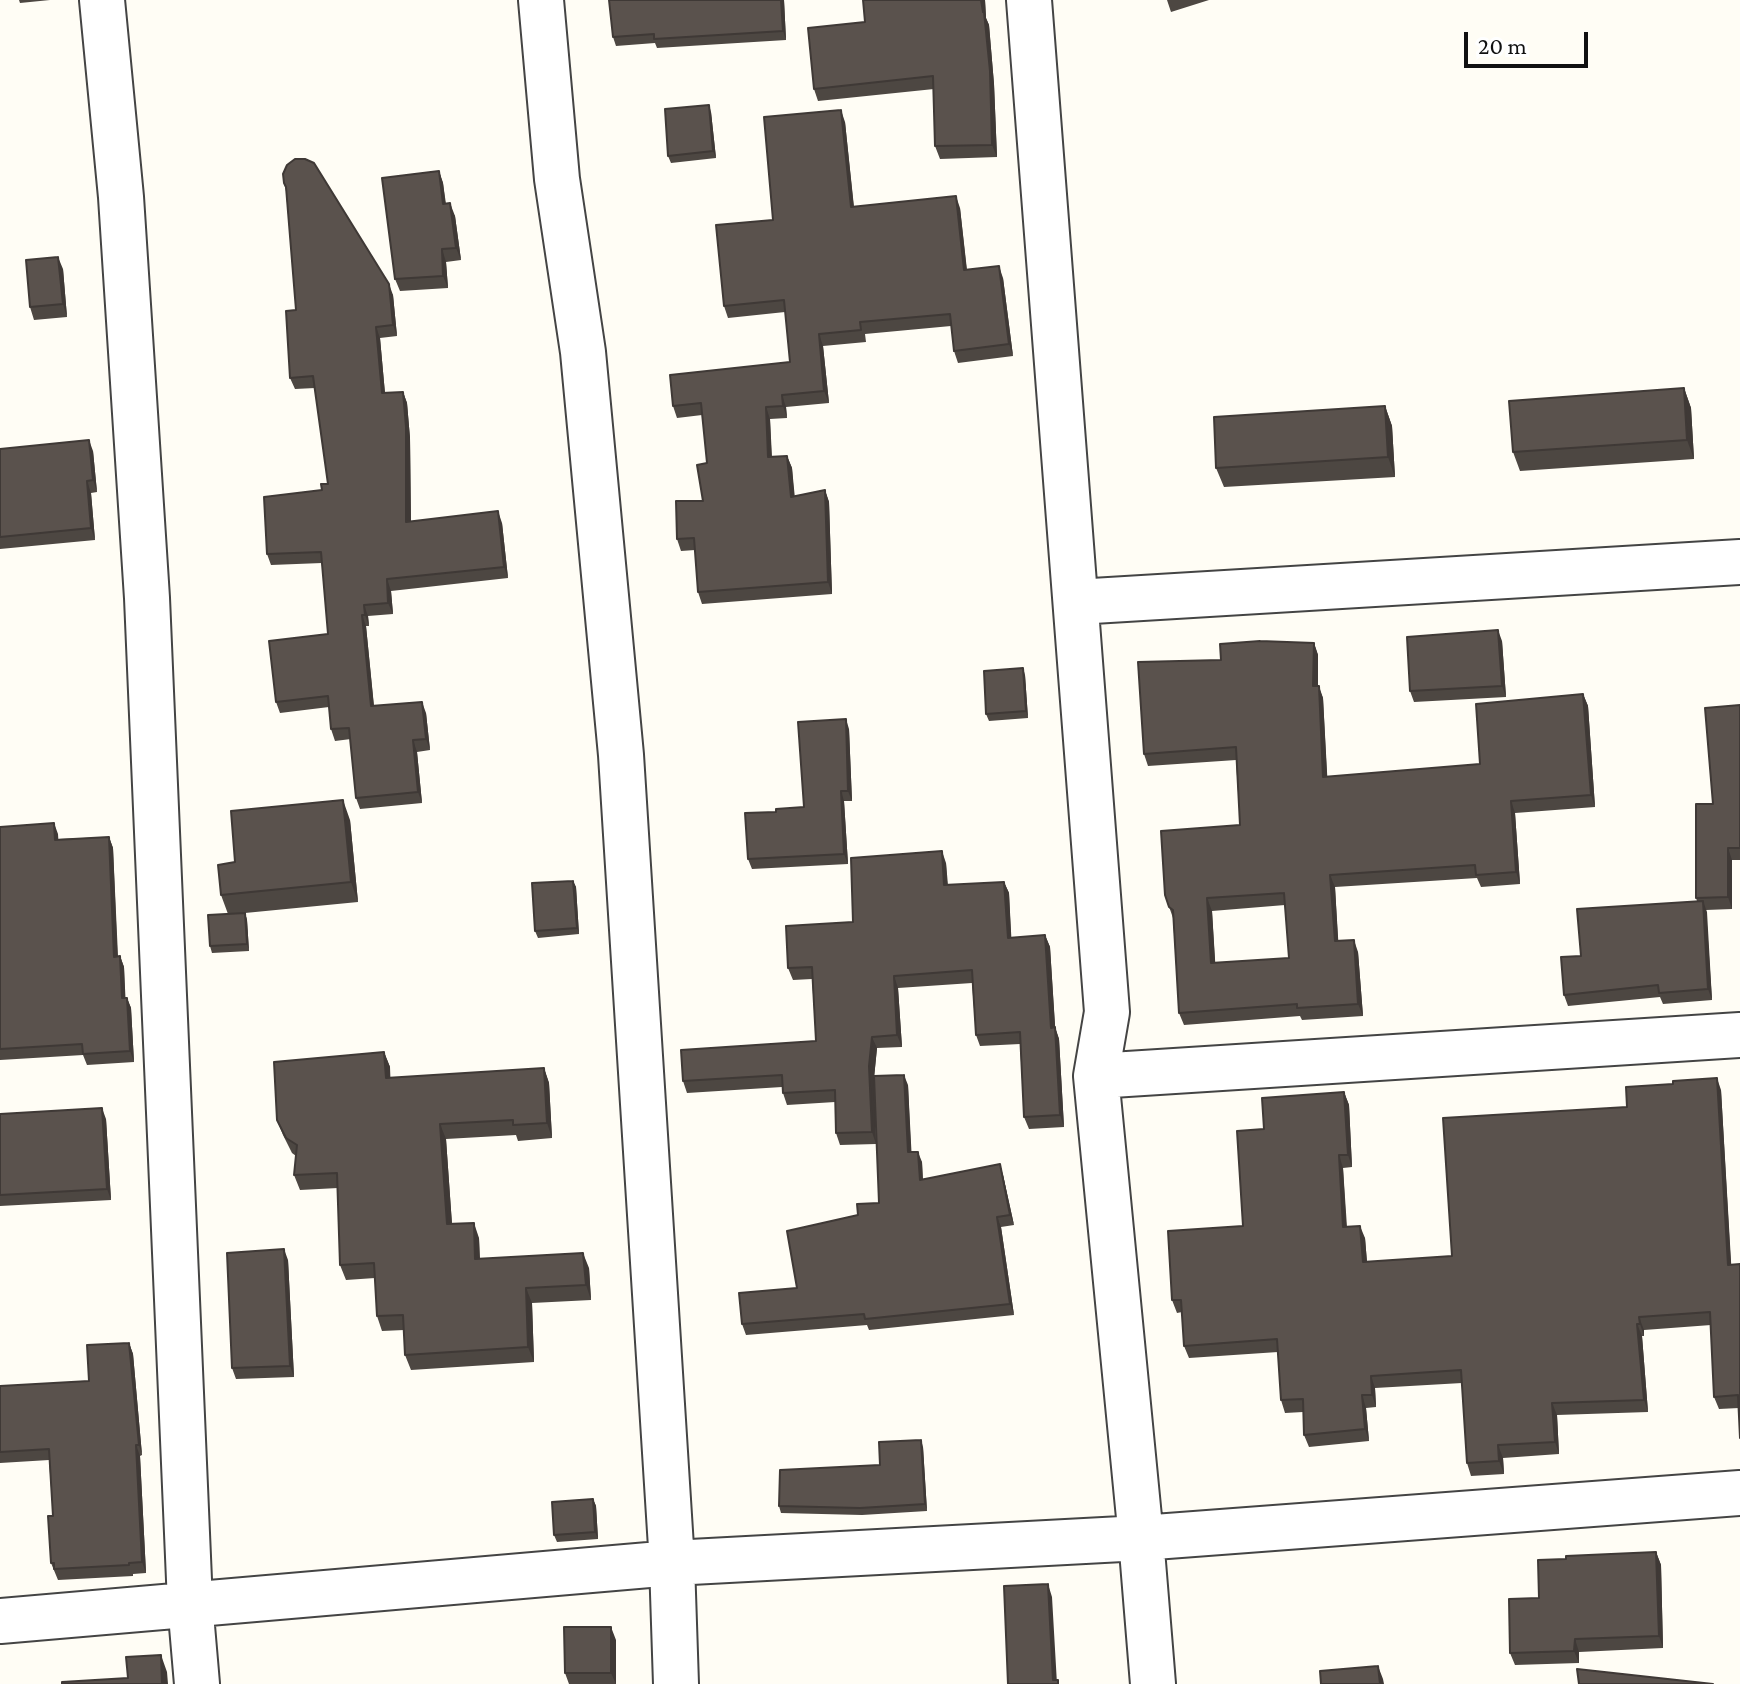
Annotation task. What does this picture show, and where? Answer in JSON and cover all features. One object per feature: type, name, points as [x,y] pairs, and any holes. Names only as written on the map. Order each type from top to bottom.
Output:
[{"type":"street","points":[[102,0],[121,197],[147,598],[190,1603],[197,1684]]},
{"type":"street","points":[[541,0],[557,179],[583,352],[621,755],[672,1563],[676,1684]]},
{"type":"street","points":[[1029,0],[1107,1012],[1096,1076],[1153,1684]]},
{"type":"street","points":[[1076,602],[1740,562]]},
{"type":"street","points":[[1096,1076],[1740,1035]]},
{"type":"street","points":[[0,1621],[672,1563],[1141,1538],[1740,1493]]},
{"type":"building","points":[[609,0],[781,0],[783,31],[654,39],[654,34],[613,37]]},
{"type":"building","points":[[863,0],[981,0],[990,71],[992,145],[935,146],[933,76],[814,89],[808,28],[865,22]]},
{"type":"building","points":[[709,105],[713,151],[668,156],[665,109]]},
{"type":"building","points":[[841,110],[851,207],[956,196],[964,270],[999,266],[1009,344],[954,351],[950,314],[860,322],[861,330],[819,334],[824,391],[782,395],[783,406],[766,407],[768,457],[787,456],[791,497],[825,490],[828,582],[698,592],[694,538],[677,539],[676,501],[703,501],[697,465],[707,463],[701,403],[673,406],[670,375],[790,362],[784,300],[724,306],[716,225],[773,220],[764,117]]},
{"type":"building","points":[[295,159],[314,163],[389,284],[393,325],[376,327],[382,393],[403,392],[406,522],[498,511],[504,567],[387,579],[388,603],[364,605],[365,615],[362,615],[371,706],[422,702],[426,739],[413,740],[418,792],[356,798],[349,728],[331,729],[328,696],[276,702],[269,641],[328,634],[321,552],[267,554],[264,497],[322,490],[321,484],[328,484],[313,376],[290,378],[286,311],[296,310],[283,174],[287,165]]},
{"type":"building","points":[[439,171],[443,204],[450,203],[456,248],[442,249],[443,276],[395,279],[382,178]]},
{"type":"building","points":[[58,257],[63,304],[30,307],[26,260]]},
{"type":"building","points":[[1684,388],[1687,440],[1513,452],[1509,401]]},
{"type":"building","points":[[1385,406],[1388,457],[1216,468],[1214,417]]},
{"type":"building","points":[[89,440],[93,480],[87,481],[91,528],[0,537],[0,449]]},
{"type":"building","points":[[1498,630],[1502,686],[1410,691],[1407,637]]},
{"type":"building","points":[[1260,641],[1314,643],[1313,686],[1319,686],[1323,777],[1480,764],[1476,704],[1583,694],[1591,795],[1511,801],[1516,872],[1476,875],[1475,865],[1330,875],[1335,941],[1354,940],[1358,1004],[1297,1008],[1297,1004],[1179,1013],[1173,910],[1165,895],[1161,831],[1240,825],[1236,747],[1144,754],[1138,662],[1221,660],[1220,644]],"holes":[[[1284,893],[1289,958],[1211,963],[1207,898]]]},
{"type":"building","points":[[1023,668],[1026,711],[986,714],[984,671]]},
{"type":"building","points":[[1740,705],[1740,848],[1728,848],[1728,897],[1696,898],[1696,804],[1713,804],[1705,708]]},
{"type":"building","points":[[846,719],[848,791],[841,791],[844,854],[748,859],[745,813],[804,807],[798,722]]},
{"type":"building","points":[[343,800],[351,882],[221,895],[218,865],[235,862],[231,811]]},
{"type":"building","points":[[54,823],[55,840],[109,837],[114,957],[120,956],[122,998],[127,998],[130,1051],[83,1054],[82,1044],[0,1049],[0,827]]},
{"type":"building","points":[[942,851],[944,885],[1004,882],[1008,938],[1045,935],[1060,1115],[1024,1117],[1020,1032],[976,1035],[972,970],[894,976],[897,1035],[872,1037],[869,1066],[872,1132],[836,1133],[835,1090],[783,1093],[782,1075],[683,1081],[681,1050],[816,1041],[812,967],[788,968],[786,926],[853,922],[851,858]]},
{"type":"building","points":[[573,881],[577,928],[535,931],[532,883]]},
{"type":"building","points":[[1703,901],[1708,989],[1659,993],[1658,985],[1564,995],[1561,957],[1581,956],[1577,909]]},
{"type":"building","points":[[245,913],[247,944],[210,946],[208,915]]},
{"type":"building","points":[[384,1052],[386,1078],[544,1068],[547,1123],[513,1125],[513,1120],[440,1124],[447,1224],[474,1223],[475,1259],[583,1253],[586,1285],[526,1288],[528,1347],[405,1355],[403,1315],[377,1316],[374,1263],[340,1265],[337,1173],[294,1175],[297,1145],[286,1138],[277,1120],[274,1062]]},
{"type":"building","points":[[904,1075],[908,1152],[918,1152],[920,1180],[1000,1164],[1010,1215],[997,1217],[1010,1304],[865,1319],[864,1314],[742,1324],[739,1293],[797,1288],[787,1231],[858,1215],[857,1204],[879,1203],[874,1076]]},
{"type":"building","points":[[1717,1078],[1728,1265],[1740,1264],[1740,1438],[1738,1395],[1714,1397],[1710,1312],[1639,1317],[1640,1324],[1637,1324],[1644,1400],[1552,1403],[1555,1442],[1498,1445],[1499,1461],[1467,1463],[1461,1370],[1371,1376],[1372,1395],[1362,1395],[1365,1429],[1304,1435],[1303,1399],[1281,1400],[1277,1339],[1184,1346],[1181,1300],[1172,1300],[1168,1231],[1243,1226],[1237,1131],[1264,1129],[1262,1098],[1344,1092],[1348,1155],[1339,1155],[1343,1227],[1360,1226],[1363,1262],[1452,1256],[1443,1118],[1627,1107],[1626,1087]]},
{"type":"building","points":[[102,1108],[107,1189],[0,1195],[0,1114]]},
{"type":"building","points":[[284,1249],[290,1366],[232,1368],[227,1253]]},
{"type":"building","points":[[129,1343],[139,1445],[136,1445],[142,1562],[54,1569],[48,1516],[53,1516],[49,1449],[0,1452],[0,1386],[89,1381],[87,1345]]},
{"type":"building","points":[[921,1440],[925,1504],[860,1508],[779,1506],[780,1470],[880,1465],[879,1442]]},
{"type":"building","points":[[593,1499],[595,1532],[554,1535],[552,1502]]},
{"type":"building","points":[[1656,1552],[1659,1636],[1575,1639],[1574,1651],[1510,1653],[1509,1599],[1539,1598],[1538,1560]]},
{"type":"building","points":[[1048,1584],[1053,1680],[1058,1680],[1058,1684],[1008,1684],[1004,1586]]},
{"type":"building","points":[[564,1627],[611,1627],[611,1673],[565,1673]]},
{"type":"building","points":[[161,1655],[162,1684],[62,1684],[128,1678],[126,1657]]},
{"type":"building","points":[[1378,1666],[1380,1684],[1321,1684],[1320,1671]]},
{"type":"building","points":[[1577,1669],[1713,1684],[1579,1684]]}]
